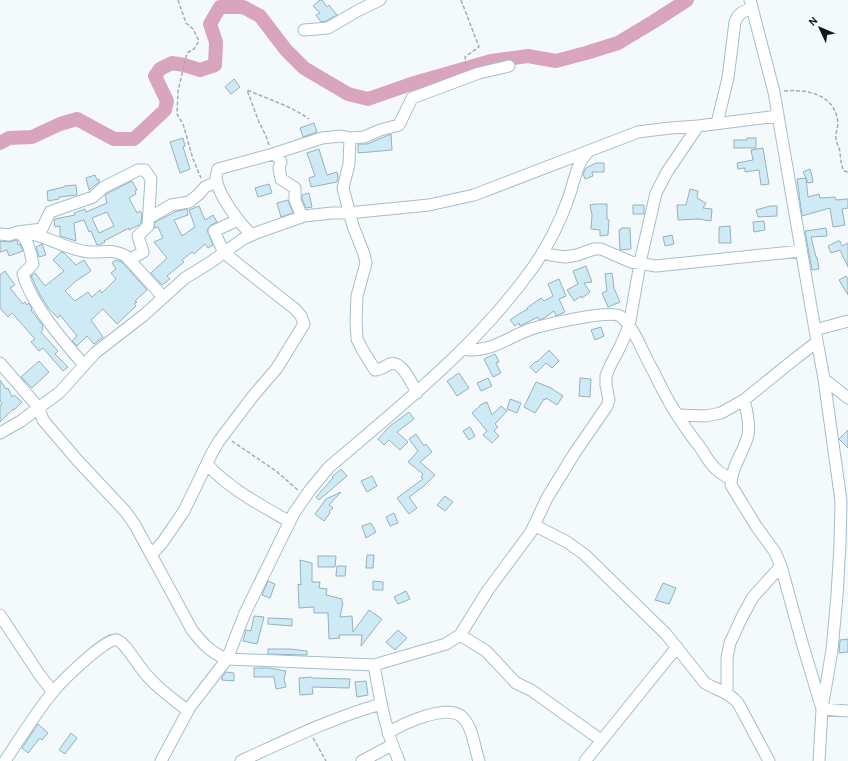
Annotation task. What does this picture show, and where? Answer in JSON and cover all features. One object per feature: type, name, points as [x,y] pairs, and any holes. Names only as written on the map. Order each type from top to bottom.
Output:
[{"type":"street","points":[[304,30],[328,28],[380,0]]},
{"type":"street","points":[[717,123],[728,78],[736,17],[751,4],[774,92],[824,379],[841,501],[838,595],[832,650],[822,709],[820,761]]},
{"type":"street","points":[[252,235],[238,220],[220,192],[216,177],[218,169],[273,154],[322,138],[341,136],[350,138],[364,137],[380,130],[399,125],[412,98],[479,73],[509,66]]},
{"type":"street","points":[[0,433],[21,422],[60,392],[95,353],[144,315],[185,278],[243,239],[252,235],[302,217],[428,205],[474,195],[638,132],[778,116]]},
{"type":"street","points":[[0,363],[39,408],[43,420],[78,461],[125,511],[135,525],[192,630],[201,642],[210,650],[227,660],[374,665],[446,644],[460,634],[488,590],[514,557],[574,454],[607,406],[609,400],[606,376],[629,326],[640,264],[656,193],[667,172],[698,126]]},
{"type":"street","points":[[350,138],[349,164],[343,188],[349,212],[365,258],[365,270],[357,296],[357,340],[376,370],[380,370],[391,364],[398,365],[417,393]]},
{"type":"street","points":[[161,761],[188,711],[227,660],[245,613],[290,522],[305,496],[329,467],[417,393],[463,349],[502,306],[534,266],[542,253],[555,229],[567,201],[578,166],[590,150]]},
{"type":"street","points":[[273,154],[279,158],[281,162],[279,168],[281,179],[295,188],[295,200],[302,217]]},
{"type":"street","points":[[0,234],[9,235],[18,232],[42,229],[50,212],[93,197],[104,187],[138,170],[145,170],[151,179],[148,226],[138,236],[143,252],[129,260]]},
{"type":"street","points":[[149,218],[171,205],[189,202],[205,187],[217,182]]},
{"type":"street","points":[[151,554],[162,543],[184,511],[212,453],[253,396],[277,368],[304,324],[302,316],[296,309],[224,253],[214,231],[238,220]]},
{"type":"street","points":[[18,232],[30,234],[73,249],[90,252],[110,250],[120,253],[129,260],[163,298]]},
{"type":"street","points":[[18,232],[24,236],[33,264],[22,274],[29,290],[56,332],[84,365]]},
{"type":"street","points":[[542,253],[565,256],[577,255],[594,249],[601,249],[631,262],[656,266],[801,251]]},
{"type":"street","points":[[463,349],[471,351],[481,350],[500,344],[530,329],[555,322],[616,314],[623,318],[629,326],[659,379],[668,400],[712,465],[731,480]]},
{"type":"street","points":[[815,330],[848,321]]},
{"type":"street","points":[[679,415],[706,416],[720,413],[744,400],[817,342]]},
{"type":"street","points":[[824,379],[848,398]]},
{"type":"street","points":[[744,400],[747,414],[748,434],[734,469],[731,485],[756,526],[775,552],[781,566],[822,709]]},
{"type":"street","points":[[207,464],[214,472],[237,490],[290,522]]},
{"type":"street","points":[[534,525],[567,542],[584,554],[666,634],[705,683],[727,693],[738,703],[769,761]]},
{"type":"street","points":[[727,693],[727,658],[730,643],[753,597],[781,566]]},
{"type":"street","points":[[0,615],[39,674],[53,692]]},
{"type":"street","points":[[460,634],[486,651],[516,683],[531,690],[601,740]]},
{"type":"street","points":[[5,761],[24,731],[53,692],[89,656],[110,641],[114,640],[121,642],[144,672],[160,688],[188,711]]},
{"type":"street","points":[[585,761],[677,647]]},
{"type":"street","points":[[374,665],[388,733],[400,761]]},
{"type":"street","points":[[241,761],[309,730],[354,712],[381,704]]},
{"type":"street","points":[[822,709],[848,711]]},
{"type":"street","points":[[388,733],[419,718],[439,713],[456,714],[461,716],[467,724],[479,761]]},
{"type":"street","points":[[362,761],[392,745]]},
{"type":"path","points":[[178,0],[186,23],[193,29],[199,41],[194,49],[187,53],[178,91],[177,114],[183,124],[193,159],[205,187]]},
{"type":"path","points":[[461,0],[479,47],[465,57],[466,63]]},
{"type":"path","points":[[273,154],[268,145],[266,136],[247,90],[294,110],[309,119]]},
{"type":"path","points":[[774,92],[797,90],[813,92],[828,102],[834,110],[838,124],[836,139],[839,147],[842,167],[844,171],[848,172]]},
{"type":"path","points":[[224,435],[276,471],[305,496]]},
{"type":"path","points":[[309,730],[326,761]]},
{"type":"building","points":[[322,0],[327,7],[329,5],[337,15],[321,22],[316,15],[320,13],[313,6]]},
{"type":"building","points":[[234,79],[240,87],[231,94],[225,87]]},
{"type":"building","points":[[314,123],[317,132],[303,137],[300,128]]},
{"type":"building","points":[[391,134],[392,150],[358,153],[358,144],[367,144]]},
{"type":"building","points":[[183,138],[185,146],[183,147],[190,169],[180,173],[170,142]]},
{"type":"building","points":[[747,138],[756,138],[756,148],[734,148],[734,140],[747,140]]},
{"type":"building","points":[[763,148],[769,184],[761,185],[759,170],[745,172],[745,168],[738,169],[737,163],[753,160],[751,150]]},
{"type":"building","points":[[319,149],[327,175],[337,172],[337,182],[311,187],[309,178],[315,176],[307,153]]},
{"type":"building","points":[[596,163],[604,163],[604,172],[592,172],[593,176],[585,179],[583,174],[586,168]]},
{"type":"building","points":[[810,169],[813,182],[808,183],[803,172]]},
{"type":"building","points":[[95,175],[97,180],[99,179],[99,182],[89,190],[86,178]]},
{"type":"building","points":[[806,178],[808,197],[819,194],[820,198],[835,197],[836,200],[848,199],[848,208],[842,209],[845,225],[833,227],[830,208],[802,216],[797,179]]},
{"type":"building","points":[[132,181],[137,190],[135,191],[136,194],[129,198],[137,213],[140,211],[142,214],[141,223],[104,241],[105,242],[99,245],[97,245],[91,231],[89,232],[84,220],[74,223],[76,241],[60,236],[60,226],[55,227],[55,219],[75,215],[74,213],[85,209],[86,212],[107,203],[105,195]],"holes":[[[107,212],[114,226],[99,233],[92,218]]]},
{"type":"building","points":[[269,184],[272,193],[258,197],[255,188]]},
{"type":"building","points":[[76,185],[77,195],[59,197],[59,199],[48,201],[47,191],[64,186]]},
{"type":"building","points":[[690,189],[698,191],[697,198],[706,203],[703,208],[712,209],[711,221],[699,219],[678,220],[677,205],[686,205]]},
{"type":"building","points":[[309,193],[312,207],[306,208],[302,195]]},
{"type":"building","points":[[288,200],[293,213],[281,217],[277,203]]},
{"type":"building","points":[[607,204],[607,219],[609,220],[608,235],[600,236],[600,230],[591,229],[592,215],[590,205]]},
{"type":"building","points":[[633,205],[644,205],[644,214],[633,214]]},
{"type":"building","points":[[199,206],[205,220],[213,215],[217,222],[211,225],[207,230],[213,245],[208,248],[205,244],[194,254],[192,252],[182,260],[184,262],[167,276],[170,279],[162,285],[151,273],[167,258],[154,242],[163,238],[158,227],[154,228],[155,222],[177,211],[187,209],[188,215],[174,220],[182,236],[195,227],[189,210]]},
{"type":"building","points":[[770,206],[777,206],[777,216],[758,217],[756,210]]},
{"type":"building","points":[[764,221],[765,230],[754,232],[753,222]]},
{"type":"building","points":[[730,226],[731,243],[719,243],[719,227]]},
{"type":"building","points":[[621,228],[630,228],[631,249],[620,250],[619,230],[621,230]]},
{"type":"building","points":[[826,228],[827,236],[811,237],[819,269],[812,270],[805,231]]},
{"type":"building","points":[[672,235],[674,244],[665,246],[663,237]]},
{"type":"building","points":[[17,240],[18,245],[20,244],[23,251],[9,256],[7,250],[0,252],[0,241],[9,242]]},
{"type":"building","points":[[840,241],[842,246],[848,243],[848,267],[840,250],[831,253],[828,246]]},
{"type":"building","points":[[42,244],[46,255],[39,257],[36,247]]},
{"type":"building","points":[[61,252],[64,253],[76,265],[84,260],[91,271],[76,281],[65,291],[75,301],[88,292],[92,297],[100,290],[102,293],[116,279],[111,273],[116,269],[112,263],[116,260],[122,262],[147,290],[135,301],[137,302],[134,304],[136,306],[117,324],[103,309],[91,320],[103,337],[94,344],[87,336],[77,346],[72,341],[77,336],[60,315],[58,318],[49,309],[31,276],[35,273],[45,286],[64,271],[53,260]]},
{"type":"building","points":[[586,266],[592,282],[584,283],[590,292],[582,298],[581,296],[574,301],[567,290],[578,284],[573,271]]},
{"type":"building","points":[[5,271],[15,285],[10,288],[23,304],[25,302],[27,305],[29,303],[32,309],[31,310],[43,326],[41,332],[58,351],[55,354],[68,367],[63,371],[43,348],[39,351],[31,342],[35,339],[12,313],[8,317],[0,308],[0,275]]},
{"type":"building","points":[[612,273],[614,288],[620,302],[608,307],[602,293],[607,291],[605,274]]},
{"type":"building","points":[[846,276],[848,279],[848,295],[839,280]]},
{"type":"building","points":[[559,279],[566,296],[559,299],[565,312],[556,316],[554,311],[539,320],[538,317],[520,326],[519,323],[515,326],[510,320],[528,309],[527,308],[541,298],[544,301],[553,296],[548,284]]},
{"type":"building","points":[[601,327],[604,336],[595,340],[591,330]]},
{"type":"building","points":[[549,350],[559,361],[552,368],[546,363],[536,373],[530,367]]},
{"type":"building","points":[[495,354],[499,362],[496,363],[501,373],[493,377],[484,359]]},
{"type":"building","points":[[39,361],[49,372],[32,388],[21,377]]},
{"type":"building","points":[[459,373],[469,388],[457,396],[447,381]]},
{"type":"building","points":[[488,378],[492,386],[481,391],[477,383]]},
{"type":"building","points":[[580,378],[591,379],[590,397],[579,396]]},
{"type":"building","points":[[0,380],[6,389],[8,388],[12,397],[14,395],[22,402],[0,422],[0,406],[2,404],[0,400]]},
{"type":"building","points":[[536,382],[551,388],[563,396],[557,405],[546,398],[535,413],[524,407]]},
{"type":"building","points":[[510,399],[521,403],[517,413],[507,409]]},
{"type":"building","points":[[487,402],[492,415],[501,406],[507,411],[495,424],[498,427],[494,431],[499,436],[492,443],[483,435],[487,431],[472,413],[480,405]]},
{"type":"building","points":[[409,412],[414,419],[397,432],[408,442],[400,450],[389,440],[384,445],[378,439],[390,426]]},
{"type":"building","points":[[470,427],[475,436],[469,440],[463,431]]},
{"type":"building","points":[[848,430],[848,448],[839,439]]},
{"type":"building","points":[[416,434],[424,446],[426,444],[432,452],[420,462],[435,475],[424,486],[409,497],[417,508],[409,514],[397,498],[423,479],[421,477],[423,474],[408,462],[418,451],[409,439]]},
{"type":"building","points":[[341,469],[347,476],[319,500],[316,497],[333,478],[332,477]]},
{"type":"building","points":[[372,476],[377,486],[367,492],[361,481]]},
{"type":"building","points":[[341,492],[329,505],[333,508],[324,521],[315,514],[326,499]]},
{"type":"building","points":[[445,496],[453,502],[445,511],[437,505]]},
{"type":"building","points":[[394,513],[398,523],[390,526],[386,517]]},
{"type":"building","points":[[371,523],[376,532],[366,538],[362,526]]},
{"type":"building","points":[[367,555],[374,555],[373,568],[366,568]]},
{"type":"building","points":[[318,556],[336,556],[335,567],[318,567]]},
{"type":"building","points":[[300,560],[312,563],[312,582],[320,582],[319,588],[327,589],[326,595],[342,599],[343,603],[340,617],[352,616],[353,632],[369,610],[382,619],[361,646],[362,635],[339,635],[340,638],[329,639],[328,613],[314,613],[314,607],[299,608],[298,584],[301,585]]},
{"type":"building","points":[[337,566],[346,566],[345,576],[336,576]]},
{"type":"building","points":[[268,581],[275,584],[270,598],[262,595]]},
{"type":"building","points":[[373,581],[383,582],[383,590],[373,590]]},
{"type":"building","points":[[663,583],[676,588],[669,604],[655,600]]},
{"type":"building","points":[[406,591],[410,599],[398,604],[394,597]]},
{"type":"building","points":[[254,616],[264,617],[257,644],[243,641],[246,630],[251,631]]},
{"type":"building","points":[[268,618],[292,619],[292,626],[268,624]]},
{"type":"building","points":[[398,630],[407,638],[395,650],[386,642]]},
{"type":"building","points":[[848,639],[848,652],[839,653],[840,640]]},
{"type":"building","points":[[268,649],[307,651],[307,655],[268,654]]},
{"type":"building","points":[[254,668],[269,668],[286,671],[284,679],[286,687],[276,689],[274,677],[254,677]]},
{"type":"building","points":[[226,672],[234,673],[234,681],[222,680],[222,677]]},
{"type":"building","points":[[311,677],[350,679],[349,688],[312,687],[313,694],[300,695],[299,678]]},
{"type":"building","points":[[366,681],[368,695],[357,697],[355,682]]},
{"type":"building","points":[[38,724],[48,733],[42,740],[40,738],[28,753],[22,748]]},
{"type":"building","points":[[71,733],[77,738],[65,754],[59,750]]},
{"type":"waterway","points":[[0,143],[9,138],[32,137],[60,124],[77,119],[114,139],[134,139],[165,110],[167,101],[155,76],[160,69],[172,63],[200,70],[215,65],[216,42],[210,24],[220,7],[243,7],[260,16],[286,50],[304,68],[348,94],[368,99],[411,84],[491,61],[528,56],[556,61],[586,53],[618,43],[687,0]]}]
